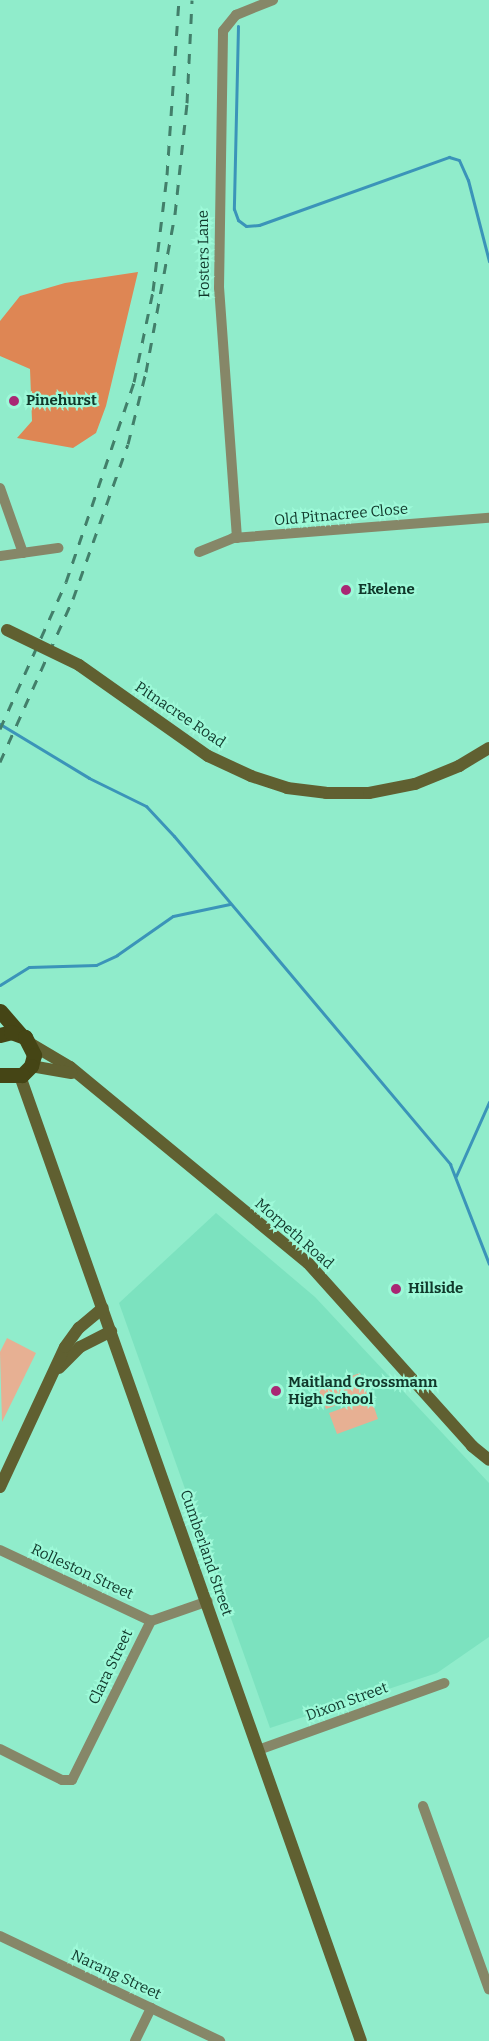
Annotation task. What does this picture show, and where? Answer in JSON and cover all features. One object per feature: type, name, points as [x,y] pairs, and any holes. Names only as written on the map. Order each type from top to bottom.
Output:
[{"type":"main road","points":[[0,1011],[26,1039],[25,1071],[0,1075]]},
{"type":"main road","points":[[0,1035],[26,1039]]},
{"type":"street","name":"Fosters Lane","points":[[237,538],[219,288],[223,32],[236,15],[273,0]]},
{"type":"street","points":[[0,488],[23,553]]},
{"type":"street","name":"Old Pitnacree Close","points":[[199,552],[237,538],[489,518]]},
{"type":"street","points":[[0,556],[58,548]]},
{"type":"street","name":"Pitnacree Road","points":[[4,629],[79,665],[208,756],[251,777],[287,788],[326,794],[380,790],[426,779],[489,748]]},
{"type":"street","name":"Morpeth Road","points":[[26,1039],[56,1057],[308,1263],[472,1446],[489,1460]]},
{"type":"street","name":"Morpeth Road","points":[[25,1071],[57,1068],[83,1079]]},
{"type":"street","name":"Cumberland Street","points":[[25,1071],[111,1332],[261,1749],[362,2041]]},
{"type":"street","points":[[0,1487],[71,1337],[103,1308]]},
{"type":"street","points":[[55,1373],[80,1347],[111,1332]]},
{"type":"street","name":"Rolleston Street","points":[[0,1550],[151,1621]]},
{"type":"street","name":"Clara Street","points":[[0,1749],[62,1780],[72,1780],[151,1621],[208,1601]]},
{"type":"street","name":"Dixon Street","points":[[261,1749],[444,1683]]},
{"type":"street","points":[[423,1806],[489,1989]]},
{"type":"street","name":"Narang Street","points":[[0,1936],[220,2041]]},
{"type":"street","points":[[135,2041],[151,2008]]},
{"type":"shaded area","points":[[138,272],[106,406],[96,433],[73,448],[17,438],[32,421],[30,369],[0,356],[0,321],[20,296],[65,283]]},
{"type":"shaded area","name":"Maitland Grossmann High School","points":[[216,1213],[315,1297],[489,1483],[489,1637],[437,1673],[270,1728],[119,1303]]},
{"type":"shaded area","points":[[7,1338],[36,1353],[2,1422],[0,1352]]},
{"type":"shaded area","points":[[360,1373],[367,1394],[326,1409],[318,1388]]},
{"type":"shaded area","points":[[371,1398],[378,1419],[337,1434],[329,1413]]},
{"type":"waterway","points":[[238,26],[234,209],[238,220],[246,226],[259,225],[449,157],[459,160],[468,180],[489,261]]},
{"type":"waterway","points":[[0,724],[89,778],[146,806],[174,836],[450,1164],[489,1264]]},
{"type":"waterway","points":[[0,985],[29,967],[96,965],[117,955],[173,916],[230,904]]},
{"type":"waterway","points":[[456,1176],[489,1102]]},
{"type":"railway","points":[[0,729],[66,582],[134,382],[153,291],[167,175],[179,0]]},
{"type":"railway","points":[[0,762],[73,599],[128,444],[146,372],[175,214],[187,103],[192,0]]},
{"type":"place","name":"Pinehurst","points":[[14,401]]},
{"type":"place","name":"Ekelene","points":[[346,590]]},
{"type":"place","name":"Hillside","points":[[396,1289]]},
{"type":"place","name":"Maitland Grossmann High School","points":[[276,1391]]}]
